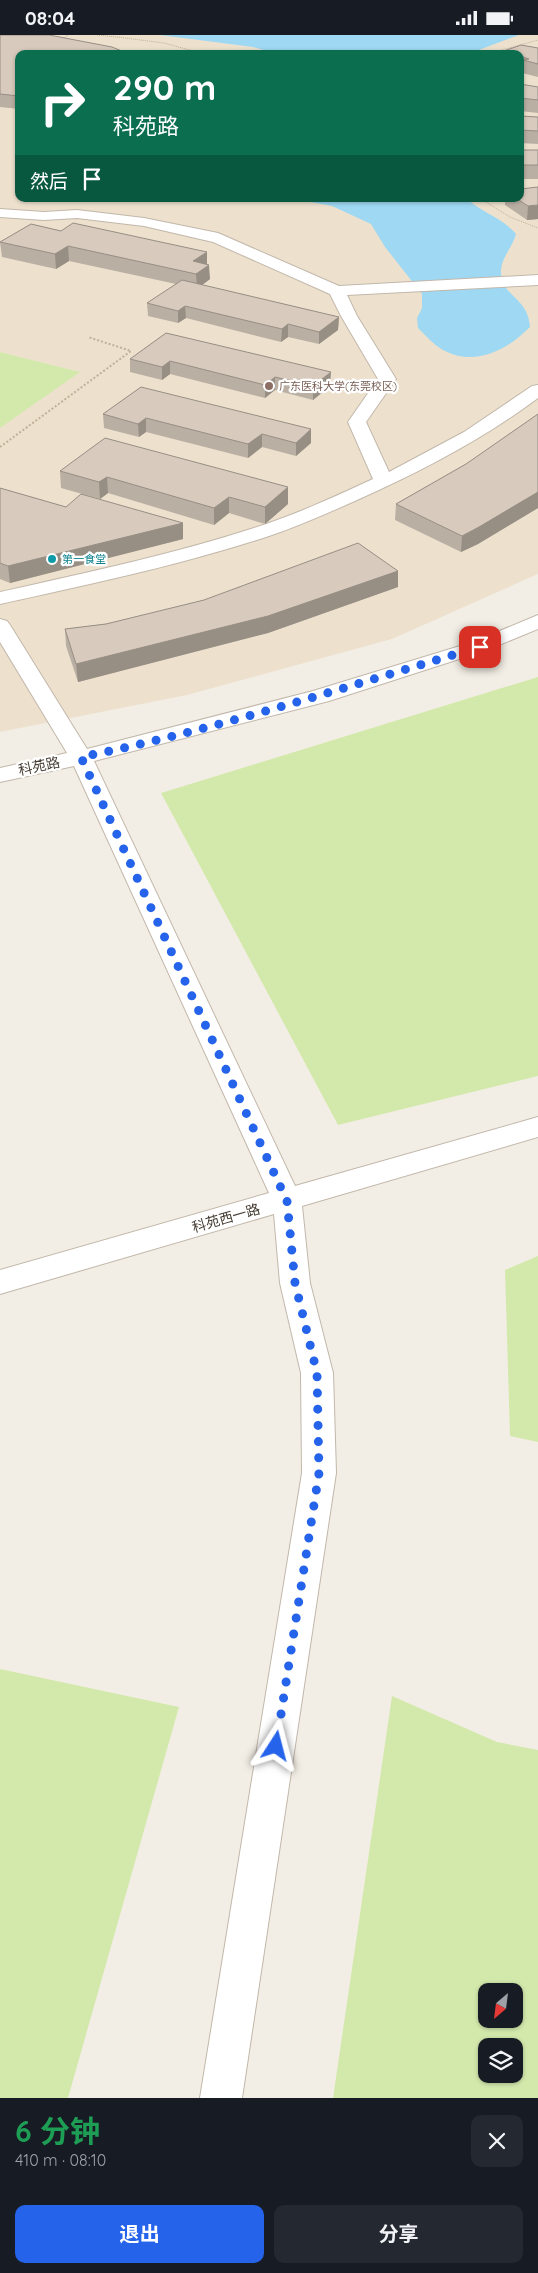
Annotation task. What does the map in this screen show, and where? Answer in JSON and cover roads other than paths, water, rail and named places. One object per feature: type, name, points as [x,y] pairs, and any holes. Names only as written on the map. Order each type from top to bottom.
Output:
[{"type":"street","points":[[0,213],[44,216],[77,214],[144,222],[218,238],[337,291],[538,280]]},
{"type":"street","points":[[337,291],[349,316],[387,379],[357,422],[384,482]]},
{"type":"street","points":[[0,598],[250,535],[301,518],[384,482],[457,445],[511,411],[538,390]]},
{"type":"street","name":"科苑路","points":[[0,775],[119,749],[321,696],[480,647],[538,621]]},
{"type":"street","points":[[0,625],[81,757],[287,1201],[295,1283],[317,1373],[319,1473],[221,2098]]},
{"type":"street","name":"科苑西一路","points":[[0,1282],[287,1201],[538,1127]]},
{"type":"water","points":[[160,35],[519,35],[479,50],[264,50]]},
{"type":"water","points":[[310,202],[471,202],[504,223],[516,234],[502,265],[502,279],[509,292],[520,302],[528,317],[530,327],[512,342],[491,353],[469,357],[445,351],[434,344],[418,328],[417,318],[422,308],[422,294],[385,247],[371,224],[332,206]]},
{"type":"place","name":"广东医科大学(东莞校区)","points":[[269,386]]},
{"type":"place","name":"第一食堂","points":[[52,559]]}]
